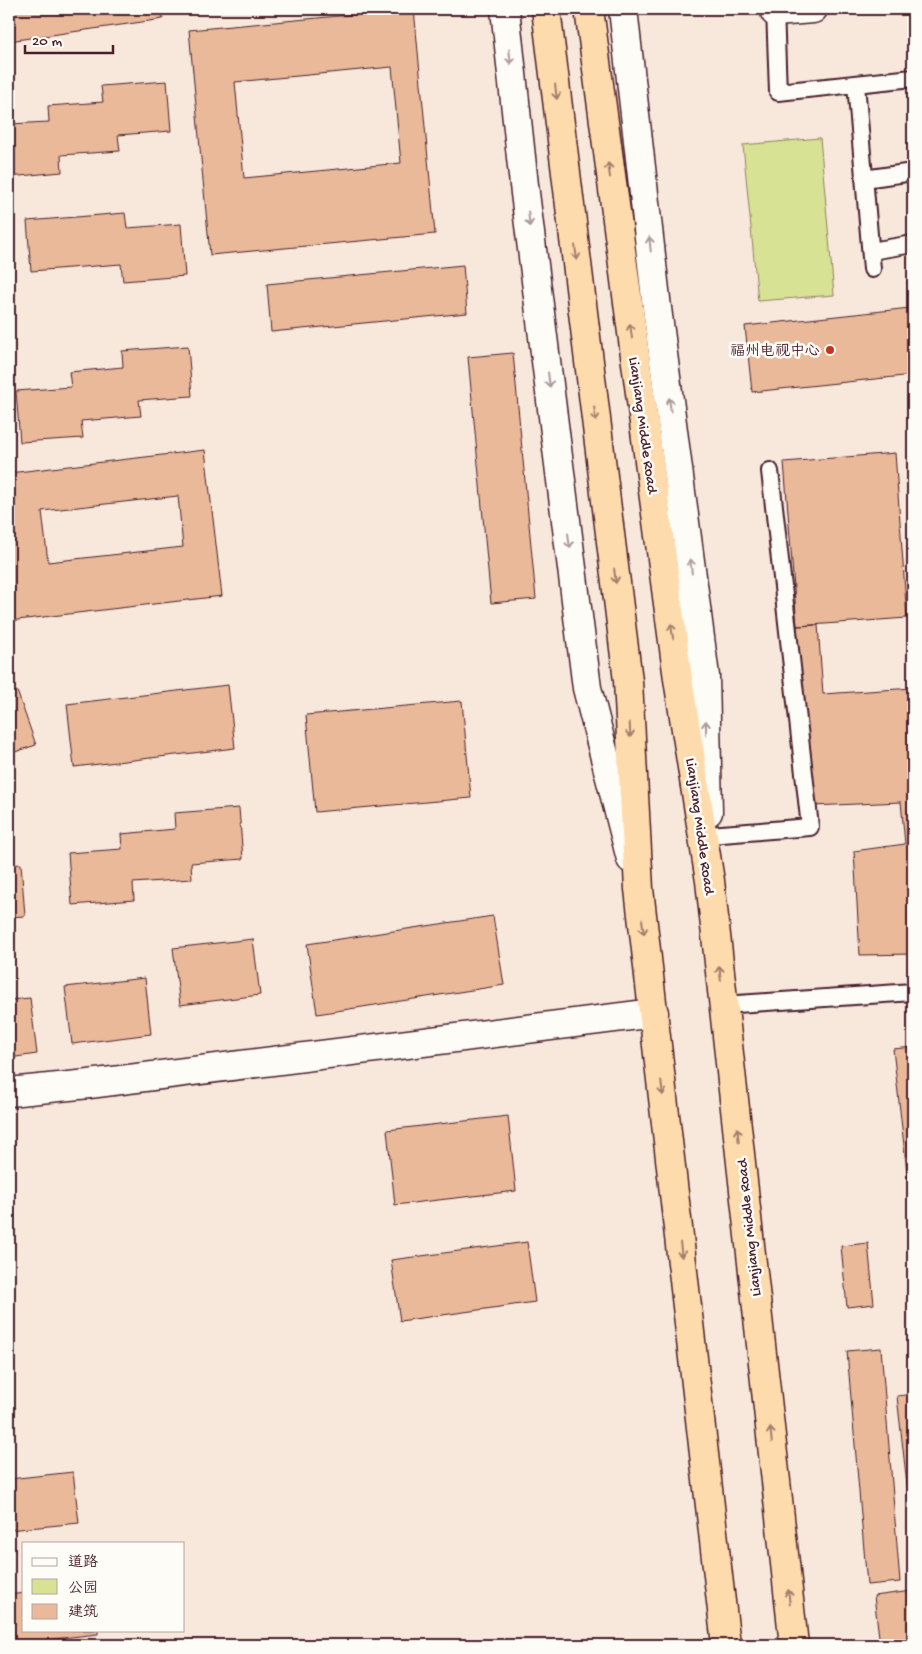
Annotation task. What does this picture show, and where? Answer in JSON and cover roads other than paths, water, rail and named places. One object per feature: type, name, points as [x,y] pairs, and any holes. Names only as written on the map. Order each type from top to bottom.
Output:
[{"type":"highway","points":[[546,9],[628,681],[639,889],[726,1645]]},
{"type":"highway","name":"Lianjiang Middle Road","points":[[588,9],[678,679],[710,881],[794,1645]]},
{"type":"main road","points":[[505,9],[524,185],[587,688],[639,889]]},
{"type":"main road","points":[[623,9],[657,308],[705,676],[710,881]]},
{"type":"main road","points":[[775,10],[813,9]]},
{"type":"main road","points":[[9,1092],[88,1084],[654,1013]]},
{"type":"lane","points":[[775,10],[778,92],[913,78]]},
{"type":"lane","points":[[856,84],[872,268]]},
{"type":"lane","points":[[864,179],[913,172]]},
{"type":"lane","points":[[871,251],[913,244]]},
{"type":"lane","points":[[709,835],[810,827],[770,471]]},
{"type":"lane","points":[[723,1006],[913,992]]},
{"type":"place","name":"福州电视中心","points":[[830,350]]}]
